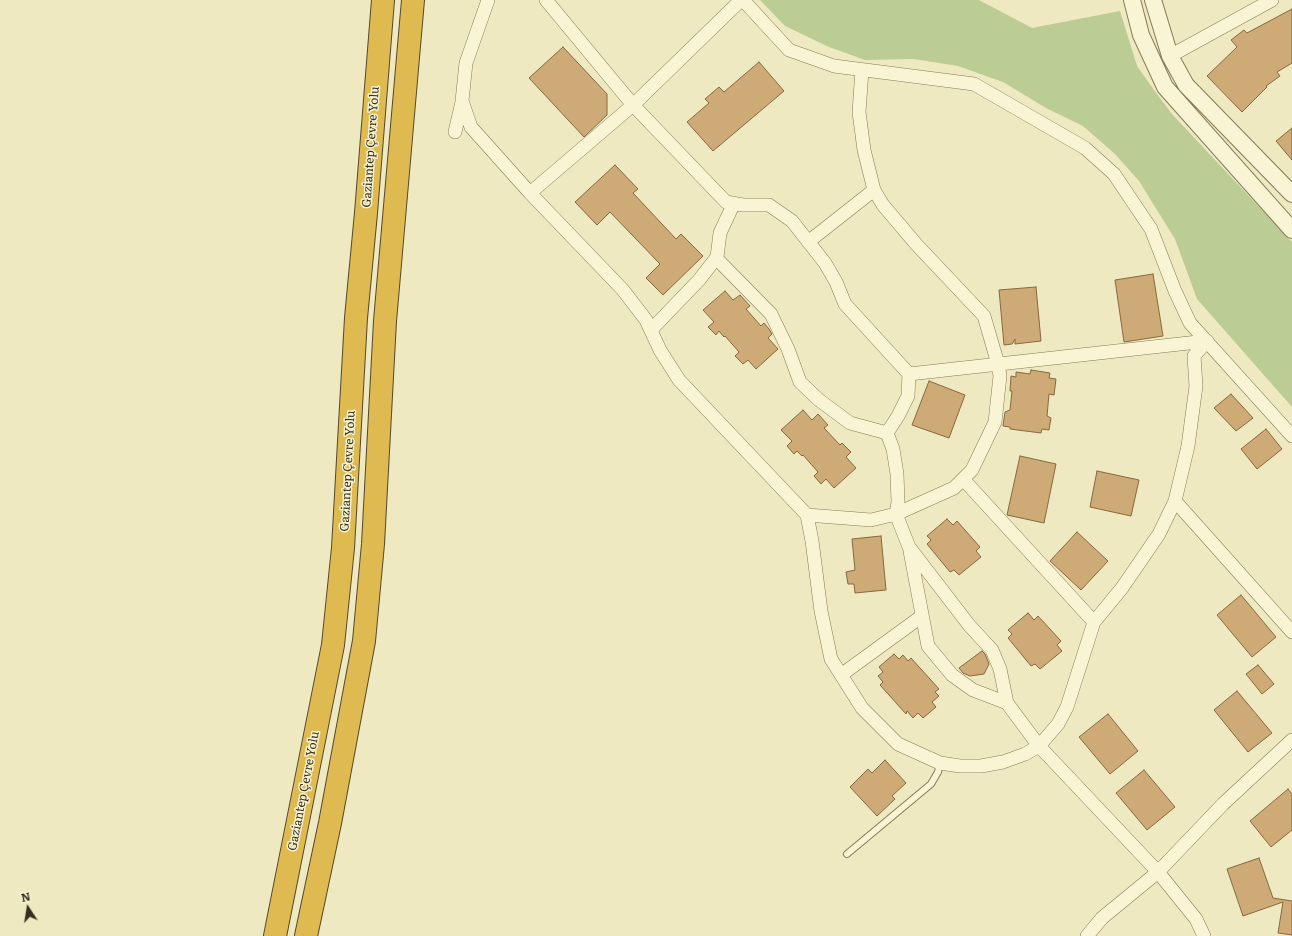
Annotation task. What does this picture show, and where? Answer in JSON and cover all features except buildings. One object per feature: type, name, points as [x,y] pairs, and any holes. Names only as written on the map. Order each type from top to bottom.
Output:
[{"type":"highway","name":"Gaziantep Çevre Yolu","points":[[275,936],[333,645],[343,548],[356,318],[383,0]]},
{"type":"highway","points":[[306,936],[330,823],[364,641],[373,544],[385,321],[413,0]]},
{"type":"highway","points":[[314,894],[315,936]]},
{"type":"street","points":[[455,132],[462,101],[466,63],[488,0]]},
{"type":"street","points":[[546,0],[633,105],[726,202],[743,205],[769,205],[792,221],[825,263],[836,282],[845,304],[909,374],[908,396],[898,416],[887,432]]},
{"type":"street","points":[[530,193],[633,105],[742,0],[790,50],[834,66],[974,84],[1085,148],[1114,174],[1151,229],[1175,291],[1190,323],[1292,436]]},
{"type":"street","points":[[1132,0],[1141,35],[1165,87],[1292,230]]},
{"type":"street","points":[[1153,0],[1170,56],[1186,84],[1292,194]]},
{"type":"street","points":[[1170,56],[1272,0]]},
{"type":"street","points":[[807,515],[871,520],[896,514],[954,488],[972,470],[995,422],[1000,376],[984,316],[916,244],[883,205],[874,190],[864,150],[859,112],[862,70]]},
{"type":"street","points":[[462,101],[471,127],[530,193],[623,290],[646,320],[660,350],[679,380],[807,515],[821,611],[831,658],[862,708],[898,744],[940,763],[960,766],[981,766],[1003,762],[1025,754],[1039,746],[1058,724],[1067,707],[1094,622],[1122,588],[1159,534],[1175,502],[1188,446],[1196,386],[1194,356],[1207,341]]},
{"type":"street","points":[[808,242],[874,190]]},
{"type":"street","points":[[651,330],[699,280],[717,257],[720,233],[734,203]]},
{"type":"street","points":[[716,258],[771,314],[788,349],[800,382],[818,400],[850,423],[887,432]]},
{"type":"street","points":[[909,374],[1207,341]]},
{"type":"street","points":[[887,432],[893,449],[897,474],[898,502],[896,514],[909,548],[928,646],[952,675],[973,690],[1007,703]]},
{"type":"street","points":[[963,479],[1094,622]]},
{"type":"street","points":[[1175,502],[1292,632]]},
{"type":"street","points":[[909,548],[969,625],[992,650],[1000,669],[1007,703],[1039,746],[1158,872],[1196,919],[1204,936]]},
{"type":"street","points":[[841,675],[922,616]]},
{"type":"street","points":[[1086,936],[1102,918],[1158,872],[1223,804],[1292,740]]},
{"type":"lane","points":[[847,854],[931,784],[938,772],[940,763]]},
{"type":"green space","points":[[760,0],[979,0],[1032,28],[1120,11],[1137,66],[1154,90],[1172,114],[1292,242],[1292,407],[1197,299],[1175,239],[1139,181],[1115,154],[1083,126],[1046,108],[1003,82],[958,66],[914,59],[865,60],[829,47],[785,26]]}]
